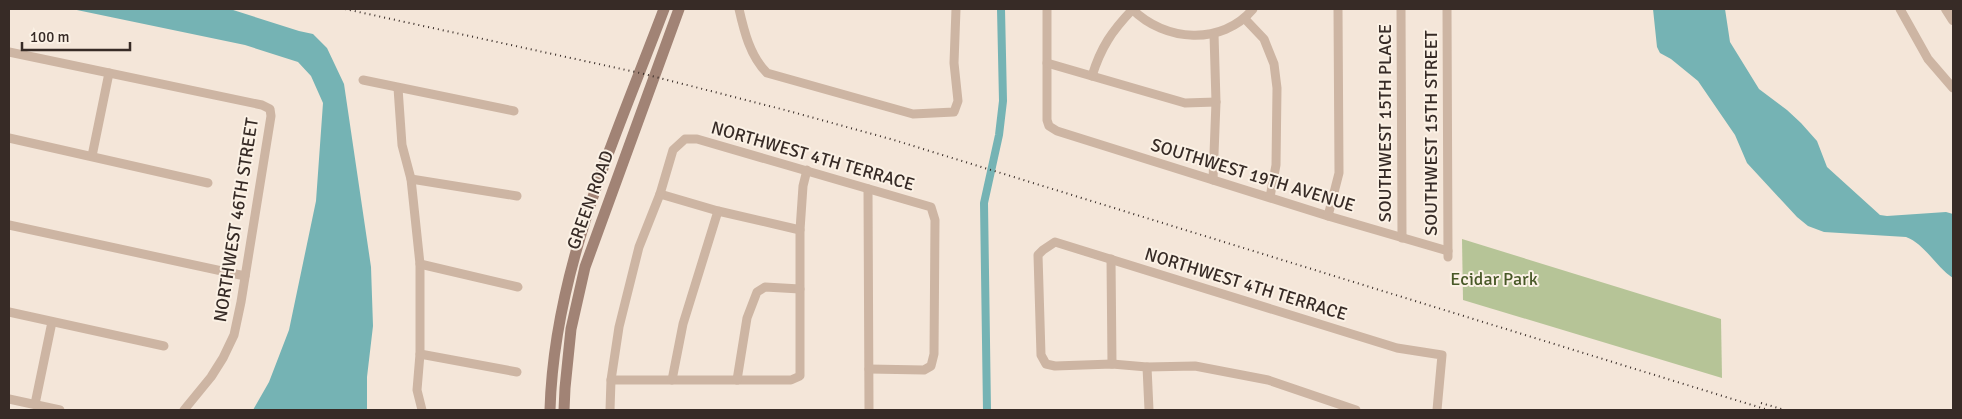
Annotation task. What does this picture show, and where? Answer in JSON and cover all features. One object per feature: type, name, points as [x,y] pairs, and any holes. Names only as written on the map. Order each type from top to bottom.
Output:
[{"type":"main road","name":"GREEN ROAD","points":[[550,410],[550,386],[558,328],[572,261],[598,184],[664,9]]},
{"type":"main road","name":"GREEN ROAD","points":[[564,410],[571,329],[585,267],[679,9]]},
{"type":"street","points":[[738,9],[751,48],[760,66],[766,73],[913,114],[954,112],[958,101],[954,63],[956,9]]},
{"type":"street","points":[[1047,9],[1047,63],[1158,96],[1185,102],[1216,102]]},
{"type":"street","points":[[1092,76],[1098,56],[1109,37],[1132,9],[1150,24],[1184,35],[1200,37],[1214,34],[1245,19],[1253,9]]},
{"type":"street","points":[[1328,216],[1339,173],[1338,9]]},
{"type":"street","name":"SOUTHWEST 15TH PLACE","points":[[1401,9],[1402,238]]},
{"type":"street","name":"SOUTHWEST 15TH STREET","points":[[1447,9],[1448,254]]},
{"type":"street","points":[[1900,9],[1928,59],[1953,88]]},
{"type":"street","points":[[1946,9],[1953,20]]},
{"type":"street","points":[[1245,19],[1264,39],[1274,64],[1277,88],[1276,165],[1270,197]]},
{"type":"street","points":[[1213,180],[1216,102],[1214,34]]},
{"type":"street","points":[[9,52],[109,73],[92,156]]},
{"type":"street","name":"SOUTHWEST 19TH AVENUE","points":[[1047,63],[1047,120],[1049,126],[1057,131],[1448,254]]},
{"type":"street","name":"NORTHWEST 46TH STREET","points":[[109,73],[262,105],[270,109],[271,116],[234,335],[223,358],[184,410]]},
{"type":"street","points":[[363,80],[514,111]]},
{"type":"street","points":[[398,88],[402,145],[411,179],[420,264],[420,354],[417,390],[422,410]]},
{"type":"street","points":[[9,138],[208,183]]},
{"type":"street","name":"NORTHWEST 4TH TERRACE","points":[[660,194],[673,150],[685,139],[697,139],[931,207],[935,220],[934,354],[931,366],[924,370],[869,369]]},
{"type":"street","points":[[611,380],[791,380],[800,376],[800,230],[807,170]]},
{"type":"street","points":[[411,179],[517,196]]},
{"type":"street","points":[[868,189],[869,410]]},
{"type":"street","points":[[610,410],[611,380],[619,327],[639,247],[660,194],[718,211],[800,230]]},
{"type":"street","points":[[672,380],[683,324],[718,211]]},
{"type":"street","points":[[9,225],[245,276]]},
{"type":"street","name":"NORTHWEST 4TH TERRACE","points":[[1112,364],[1055,366],[1046,364],[1041,355],[1038,255],[1056,242],[1397,348],[1442,355],[1438,410]]},
{"type":"street","points":[[1111,259],[1112,364],[1147,367],[1196,366],[1268,380],[1356,410]]},
{"type":"street","points":[[420,264],[518,287]]},
{"type":"street","points":[[736,380],[747,318],[757,292],[765,287],[800,290]]},
{"type":"street","points":[[9,312],[164,346]]},
{"type":"street","points":[[34,404],[52,322]]},
{"type":"street","points":[[420,354],[517,372]]},
{"type":"street","points":[[1147,367],[1149,410]]},
{"type":"street","points":[[9,399],[57,410]]},
{"type":"green space","name":"Ecidar Park","points":[[1462,239],[1721,319],[1722,378],[1463,300]]},
{"type":"water","points":[[72,9],[230,9],[313,34],[327,48],[344,84],[371,267],[373,326],[367,377],[367,410],[253,410],[269,382],[289,330],[316,201],[323,103],[311,76],[298,62],[245,45]]},
{"type":"water","points":[[1653,9],[1725,9],[1730,42],[1759,89],[1801,123],[1817,141],[1827,167],[1880,215],[1946,212],[1953,214],[1953,278],[1925,250],[1906,237],[1824,232],[1808,226],[1797,217],[1747,163],[1735,135],[1698,81],[1671,59],[1660,53],[1657,47]]},
{"type":"waterway","points":[[987,410],[984,203],[999,135],[1003,101],[1001,9]]},
{"type":"railway","points":[[345,9],[640,73],[894,140],[1768,410]]},
{"type":"railway","points":[[1761,403],[1785,410]]}]
